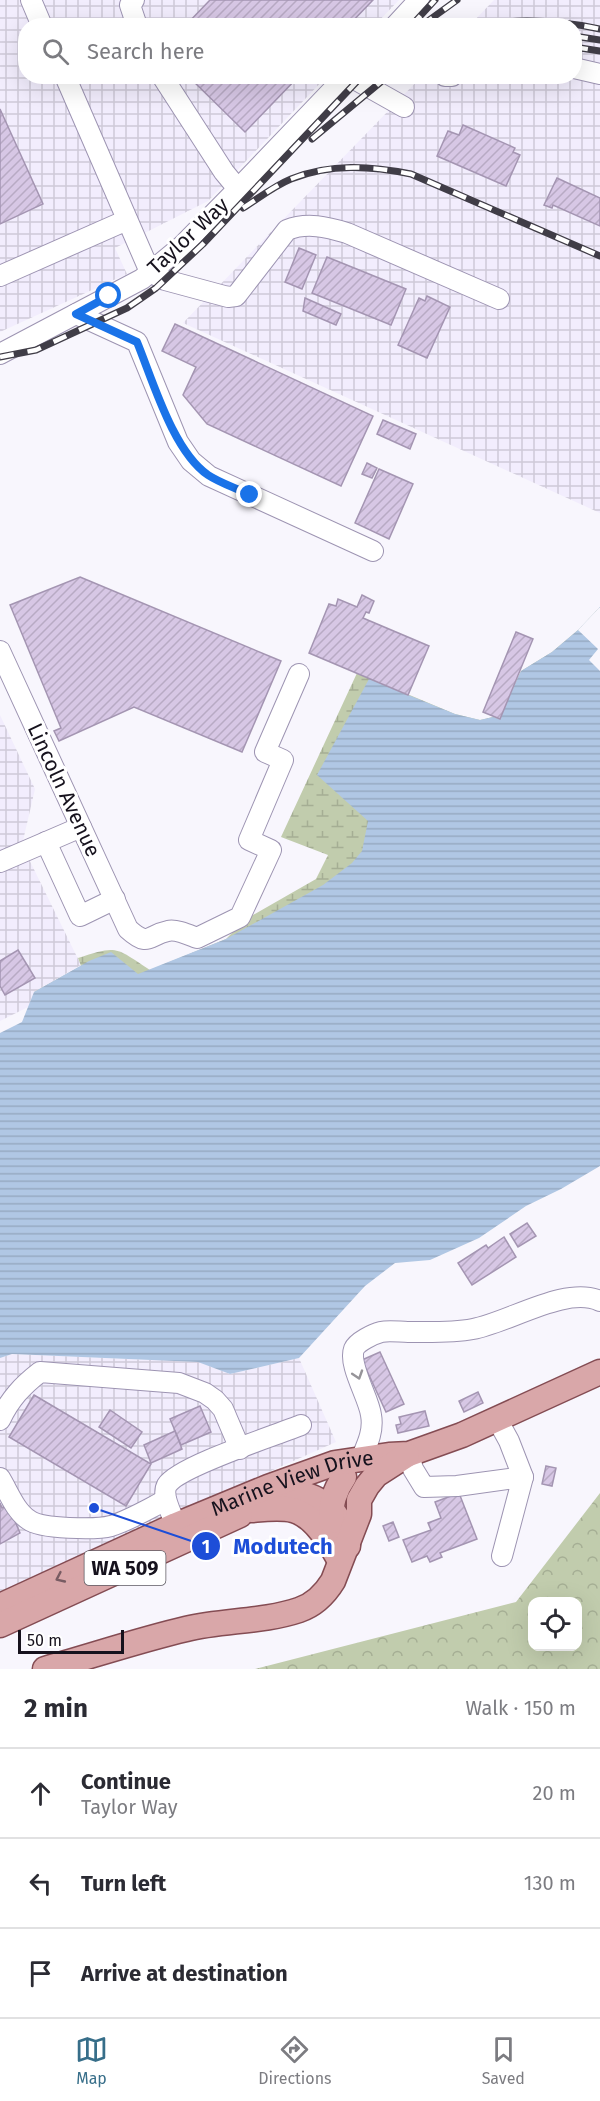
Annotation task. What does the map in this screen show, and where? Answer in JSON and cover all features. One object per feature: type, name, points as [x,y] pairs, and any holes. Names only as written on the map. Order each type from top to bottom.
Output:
[{"type":"main road","name":"Marine View Drive","points":[[0,1625],[294,1490],[344,1477],[399,1454],[462,1435],[600,1372]]},
{"type":"main road","name":"Marine View Drive","points":[[0,1606],[176,1525],[268,1487],[335,1463],[399,1454]]},
{"type":"main road","points":[[45,1669],[188,1628],[301,1610],[316,1601],[327,1591],[333,1581],[340,1550],[359,1514],[359,1500],[376,1475],[399,1454]]},
{"type":"main road","points":[[340,1550],[331,1509],[336,1488],[344,1477]]},
{"type":"main road","points":[[268,1487],[308,1494],[331,1509]]},
{"type":"main road","points":[[251,1510],[294,1510],[314,1523],[340,1550]]},
{"type":"street","points":[[31,0],[39,18]]},
{"type":"street","points":[[402,18],[419,0]]},
{"type":"street","points":[[130,2],[135,18]]},
{"type":"street","points":[[582,70],[600,74]]},
{"type":"street","points":[[68,84],[150,272],[165,280],[228,297],[236,296],[287,230],[323,226],[347,233],[499,299]]},
{"type":"street","points":[[167,84],[224,172],[238,189]]},
{"type":"street","name":"Taylor Way","points":[[0,354],[142,279],[182,246],[339,84]]},
{"type":"street","points":[[362,84],[404,107]]},
{"type":"street","points":[[0,276],[127,220]]},
{"type":"street","points":[[76,314],[137,342],[178,442],[191,461],[209,476],[373,551]]},
{"type":"street","name":"Lincoln Avenue","points":[[0,651],[128,929],[142,939],[149,939],[170,930],[197,938],[240,917],[271,850],[249,840],[283,760],[266,752],[299,674]]},
{"type":"street","points":[[0,862],[81,827]]},
{"type":"street","points":[[46,842],[80,916],[115,899]]},
{"type":"street","points":[[361,1459],[371,1437],[372,1415],[354,1360],[354,1350],[358,1343],[380,1332],[473,1329],[576,1296],[600,1301]]},
{"type":"street","points":[[0,1420],[7,1403],[19,1389],[40,1372],[179,1383],[215,1400],[223,1409],[240,1449]]},
{"type":"street","points":[[497,1419],[509,1441],[523,1477],[502,1556]]},
{"type":"street","points":[[176,1525],[166,1500],[167,1486],[174,1479],[196,1466],[302,1425]]},
{"type":"street","points":[[399,1454],[413,1468],[424,1487],[457,1486],[523,1477]]},
{"type":"street","points":[[0,1478],[19,1510],[29,1521],[43,1526],[108,1527],[166,1500]]},
{"type":"shaded area","points":[[0,0],[399,0],[382,18],[18,18],[18,84],[319,84],[208,201],[115,248],[127,274],[0,332]]},
{"type":"shaded area","points":[[494,0],[600,0],[600,513],[183,323],[414,84],[582,84],[582,18],[477,18]]},
{"type":"shaded area","points":[[0,715],[35,789],[22,845],[81,965],[34,992],[28,1007],[0,1021]]},
{"type":"shaded area","points":[[12,1354],[199,1362],[230,1374],[299,1358],[336,1442],[0,1592],[0,1358]]},
{"type":"green space","points":[[600,607],[516,745],[183,992],[34,992],[81,966],[78,958],[101,951],[116,950],[150,970],[226,939],[246,919],[316,879],[328,855],[281,837],[357,673],[455,714],[480,720],[493,717],[499,719],[521,671],[552,652]]},
{"type":"green space","points":[[600,1493],[600,1669],[255,1669],[516,1602]]},
{"type":"water","points":[[600,607],[600,1166],[526,1206],[479,1238],[430,1260],[395,1263],[365,1286],[299,1358],[230,1374],[198,1362],[12,1354],[0,1358],[0,1033],[22,1022],[34,992],[89,961],[111,952],[138,974],[226,939],[323,885],[352,863],[362,851],[368,821],[317,775],[369,679],[455,714],[480,720],[493,717],[499,719],[521,671],[552,652]]},
{"type":"pier","points":[[599,608],[600,671],[589,660],[598,649],[578,630]]},
{"type":"building","points":[[210,0],[373,0],[356,18],[193,18]]},
{"type":"building","points":[[196,84],[291,84],[245,132]]},
{"type":"building","points":[[0,109],[43,204],[0,224]]},
{"type":"building","points":[[463,125],[515,148],[513,152],[520,155],[506,186],[437,156],[448,131],[459,135]]},
{"type":"building","points":[[557,178],[600,198],[600,226],[553,205],[552,208],[544,205]]},
{"type":"building","points":[[299,248],[316,255],[302,289],[285,282]]},
{"type":"building","points":[[327,257],[406,289],[391,325],[312,293]]},
{"type":"building","points":[[427,296],[450,307],[427,358],[398,345],[419,298],[425,301]]},
{"type":"building","points":[[305,298],[341,314],[336,325],[303,311]]},
{"type":"building","points":[[175,324],[373,416],[341,486],[207,424],[183,395],[196,367],[162,351]]},
{"type":"building","points":[[383,420],[416,434],[410,449],[377,434]]},
{"type":"building","points":[[367,463],[377,468],[372,478],[362,474]]},
{"type":"building","points":[[379,469],[413,484],[389,539],[355,523]]},
{"type":"building","points":[[80,577],[281,661],[242,752],[134,707],[59,741],[54,731],[61,728],[10,605]]},
{"type":"building","points":[[362,595],[374,601],[369,613],[366,612],[363,618],[429,646],[408,695],[309,653],[329,604],[336,606],[338,599],[357,607]]},
{"type":"building","points":[[516,632],[533,639],[500,719],[483,712]]},
{"type":"building","points":[[18,950],[35,978],[5,995],[0,986],[0,961]]},
{"type":"building","points":[[527,1223],[536,1236],[518,1247],[510,1234]]},
{"type":"building","points":[[504,1237],[516,1257],[472,1285],[458,1263],[486,1245],[488,1248]]},
{"type":"building","points":[[380,1352],[404,1404],[386,1412],[362,1360]]},
{"type":"building","points":[[478,1392],[483,1403],[464,1412],[459,1401]]},
{"type":"building","points":[[34,1395],[151,1464],[126,1506],[9,1437]]},
{"type":"building","points":[[200,1406],[211,1432],[181,1445],[170,1419]]},
{"type":"building","points":[[110,1410],[142,1432],[131,1448],[99,1427]]},
{"type":"building","points":[[425,1411],[429,1426],[398,1433],[396,1425],[401,1424],[399,1417]]},
{"type":"building","points":[[175,1431],[182,1449],[151,1463],[144,1445]]},
{"type":"building","points":[[546,1466],[556,1468],[552,1486],[542,1484]]},
{"type":"building","points":[[459,1493],[477,1539],[440,1553],[442,1557],[430,1562],[427,1556],[412,1562],[403,1540],[431,1530],[428,1523],[441,1518],[435,1502]]},
{"type":"building","points":[[0,1503],[2,1508],[8,1505],[20,1533],[0,1544]]},
{"type":"building","points":[[393,1522],[399,1537],[389,1541],[383,1526]]},
{"type":"railway","points":[[418,18],[435,0]]},
{"type":"railway","points":[[432,18],[457,0]]},
{"type":"railway","points":[[582,26],[600,29]]},
{"type":"railway","points":[[582,37],[600,40]]},
{"type":"railway","points":[[582,48],[600,51]]},
{"type":"railway","points":[[0,357],[36,350],[127,308],[156,288],[203,244],[354,84]]},
{"type":"railway","points":[[312,139],[378,84]]},
{"type":"railway","points":[[243,208],[279,185],[306,174],[336,168],[381,169],[411,174],[600,256]]},
{"type":"place","name":"Modutech","points":[[94,1508]]},
{"type":"route","points":[[109,296],[76,314],[137,342],[178,442],[191,461],[209,476],[250,495]]}]
